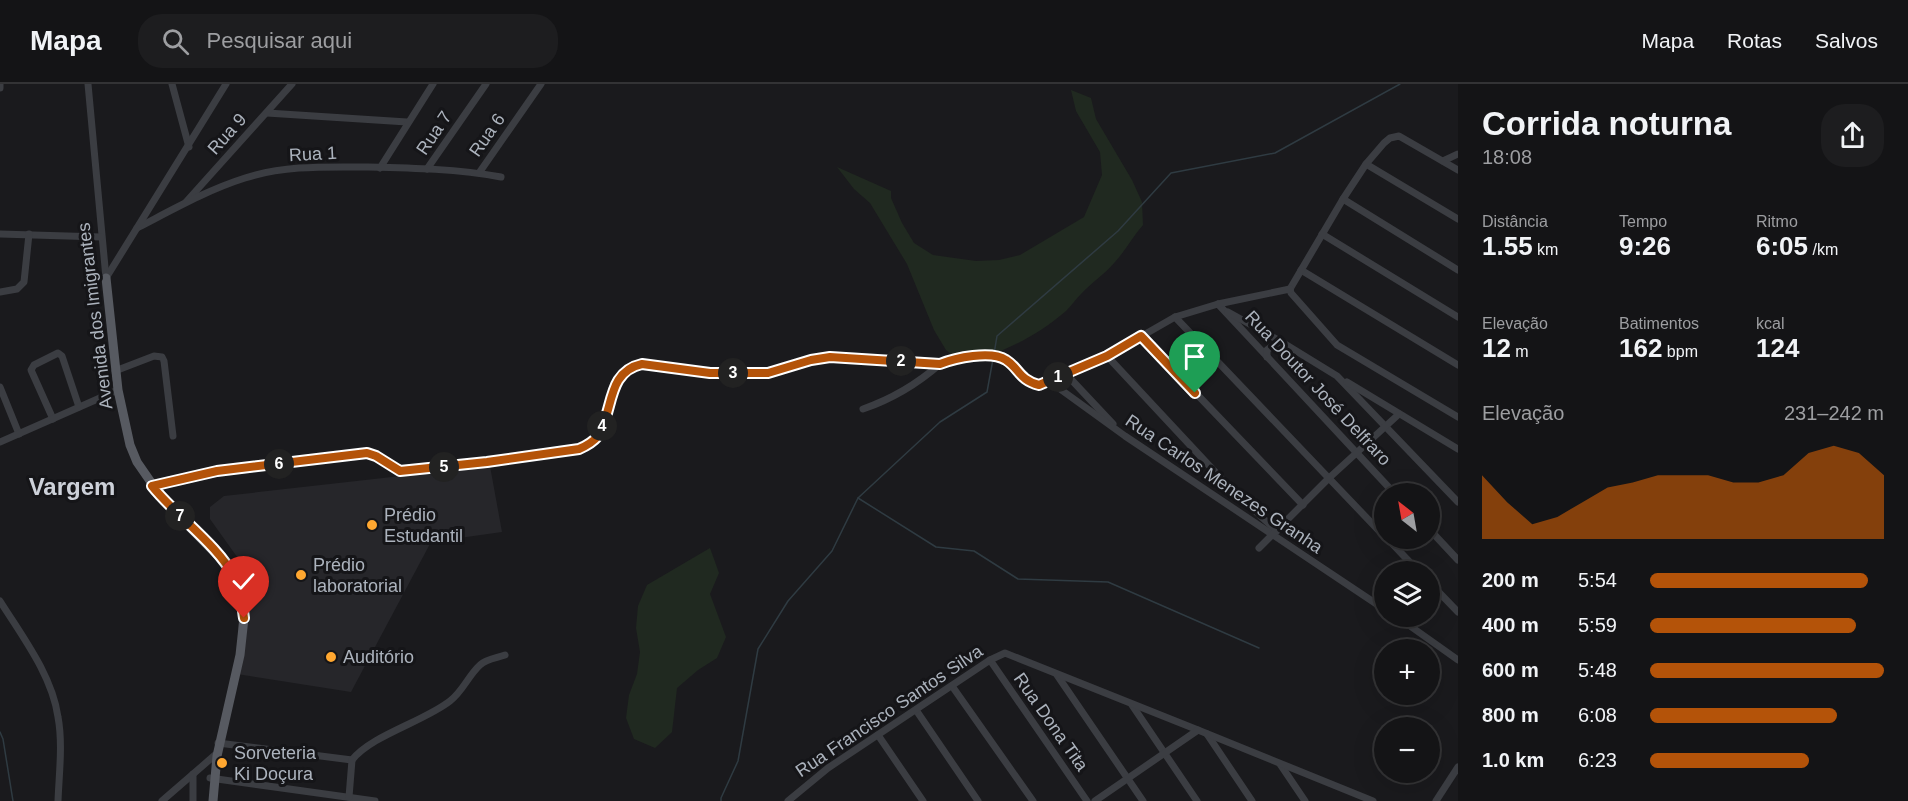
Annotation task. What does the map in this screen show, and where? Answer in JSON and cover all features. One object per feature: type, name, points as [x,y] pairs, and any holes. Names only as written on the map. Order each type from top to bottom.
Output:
[{"type":"main road","name":"Avenida dos Imigrantes","points":[[106,278],[118,390],[130,445],[137,462],[164,501],[214,550],[235,577],[241,597],[244,618],[240,655],[232,698],[216,755],[210,801]]},
{"type":"street","name":"Avenida dos Imigrantes","points":[[88,84],[106,278]]},
{"type":"street","points":[[172,84],[189,147]]},
{"type":"street","points":[[106,278],[226,84]]},
{"type":"street","name":"Rua 9","points":[[184,204],[292,84]]},
{"type":"street","points":[[380,168],[433,84]]},
{"type":"street","name":"Rua 7","points":[[427,169],[486,84]]},
{"type":"street","name":"Rua 6","points":[[479,173],[541,84]]},
{"type":"street","points":[[267,113],[407,122]]},
{"type":"street","points":[[863,409],[887,401],[905,391],[940,364],[978,356],[1007,360],[1020,375],[1039,385],[1107,356],[1175,317],[1218,304],[1290,289],[1366,164],[1390,138],[1399,136],[1458,170]]},
{"type":"street","points":[[1443,161],[1458,154]]},
{"type":"street","points":[[1366,164],[1458,219]]},
{"type":"street","name":"Rua 1","points":[[137,228],[184,204],[246,178],[271,172],[318,167],[427,169],[501,177]]},
{"type":"street","points":[[1343,199],[1458,270]]},
{"type":"street","points":[[0,234],[101,237]]},
{"type":"street","points":[[0,292],[17,289],[24,282],[29,234]]},
{"type":"street","points":[[1322,234],[1458,317]]},
{"type":"street","points":[[1301,270],[1458,365]]},
{"type":"street","points":[[1290,289],[1291,293],[1337,345],[1458,417]]},
{"type":"street","name":"Rua Doutor José Delfraro","points":[[1218,304],[1228,312],[1385,483]]},
{"type":"street","points":[[1228,312],[1458,449]]},
{"type":"street","points":[[1175,317],[1374,525]]},
{"type":"street","points":[[1141,336],[1303,505]]},
{"type":"street","points":[[1267,357],[1267,350],[1280,341]]},
{"type":"street","points":[[53,419],[31,370],[34,365],[58,354],[62,356],[79,407]]},
{"type":"street","points":[[115,371],[154,356],[162,357],[172,436]]},
{"type":"street","points":[[1107,356],[1275,533]]},
{"type":"street","points":[[152,486],[217,471],[367,453],[400,471],[579,449],[597,437],[614,388],[623,372],[642,364],[710,373],[768,373],[811,360],[830,357],[940,364]]},
{"type":"street","points":[[1066,374],[1125,436]]},
{"type":"street","points":[[1337,376],[1458,502]]},
{"type":"street","name":"Rua Carlos Menezes Granha","points":[[1049,381],[1125,436],[1220,500],[1275,533],[1374,602]]},
{"type":"street","points":[[0,387],[19,434]]},
{"type":"street","points":[[0,442],[118,390]]},
{"type":"street","points":[[1259,548],[1329,478],[1399,414]]},
{"type":"street","points":[[1220,500],[1231,489]]},
{"type":"street","points":[[1440,541],[1458,560]]},
{"type":"street","points":[[1397,549],[1409,561]]},
{"type":"street","points":[[1440,593],[1458,612]]},
{"type":"street","points":[[0,601],[26,642],[53,695],[58,717],[58,801]]},
{"type":"street","points":[[1411,627],[1458,660]]},
{"type":"street","name":"Rua Francisco Santos Silva","points":[[788,801],[828,768],[1001,654],[1009,653],[1057,675]]},
{"type":"street","points":[[349,797],[352,760],[363,749],[443,706],[462,690],[479,665],[505,655]]},
{"type":"street","name":"Rua Dona Tita","points":[[990,660],[1087,801]]},
{"type":"street","points":[[1057,675],[1198,730],[1359,798],[1373,801]]},
{"type":"street","points":[[1057,675],[1143,801]]},
{"type":"street","points":[[952,686],[1032,801]]},
{"type":"street","points":[[1132,705],[1197,801]]},
{"type":"street","points":[[916,710],[978,801]]},
{"type":"street","points":[[1095,801],[1198,730]]},
{"type":"street","points":[[1207,734],[1252,801]]},
{"type":"street","points":[[878,735],[923,801]]},
{"type":"street","points":[[219,743],[352,760]]},
{"type":"street","points":[[162,801],[216,755]]},
{"type":"street","points":[[1280,764],[1305,801]]},
{"type":"street","points":[[1436,801],[1458,767]]},
{"type":"street","points":[[193,774],[193,801]]},
{"type":"street","points":[[212,778],[375,801]]},
{"type":"shaded area","points":[[1071,90],[1091,98],[1096,119],[1132,180],[1142,202],[1143,225],[1123,253],[1066,311],[1017,344],[963,364],[946,350],[934,330],[907,264],[870,203],[854,189],[837,167],[891,191],[891,198],[902,223],[914,243],[933,255],[976,261],[999,260],[1020,255],[1084,217],[1102,175],[1100,152],[1076,111]]},
{"type":"shaded area","points":[[490,466],[502,532],[431,542],[351,692],[237,674],[240,561],[210,519],[210,507],[224,496]]},
{"type":"shaded area","points":[[710,548],[719,573],[710,594],[726,637],[717,658],[677,688],[672,732],[655,748],[634,739],[626,718],[629,695],[637,674],[640,652],[636,628],[638,606],[647,585]]},
{"type":"waterway","points":[[994,354],[997,336],[1118,231],[1171,173],[1275,153],[1400,84]]},
{"type":"waterway","points":[[721,801],[738,761],[758,649],[788,601],[832,551],[858,498],[940,422],[987,392],[993,359]]},
{"type":"waterway","points":[[858,498],[936,547],[974,551],[1018,579],[1108,582],[1259,648]]},
{"type":"waterway","points":[[0,732],[13,801]]},
{"type":"place","name":"Prédio Estudantil","points":[[372,525]]},
{"type":"place","name":"Prédio laboratorial","points":[[301,575]]},
{"type":"place","name":"Auditório","points":[[331,657]]},
{"type":"place","name":"Sorveteria Ki Doçura","points":[[222,763]]},
{"type":"district","name":"Vargem","points":[[72,486]]},
{"type":"route","points":[[244,618],[235,577],[214,550],[164,501],[152,486],[217,471],[367,453],[376,456],[394,469],[406,471],[579,449],[597,437],[614,388],[623,372],[642,364],[710,373],[768,373],[811,360],[830,357],[940,364],[978,356],[998,357],[1007,360],[1025,379],[1039,385],[1107,356],[1141,336],[1195,393]]}]
